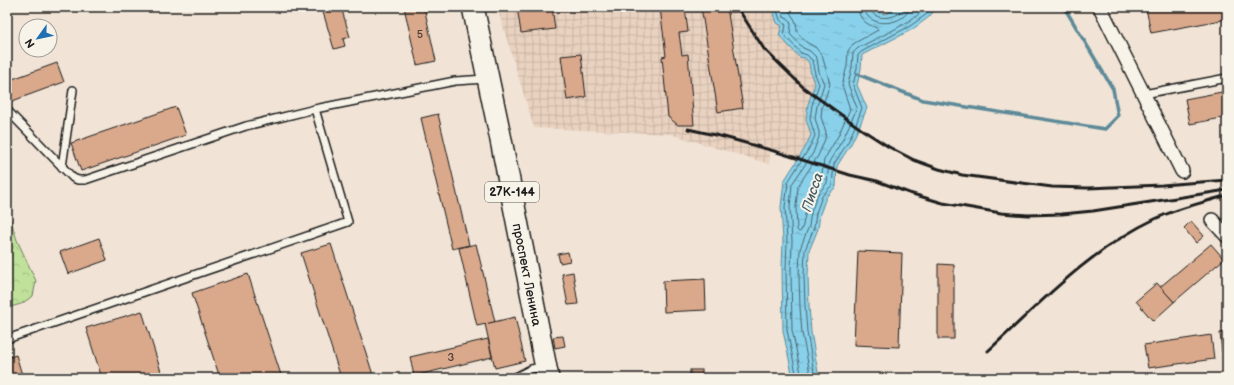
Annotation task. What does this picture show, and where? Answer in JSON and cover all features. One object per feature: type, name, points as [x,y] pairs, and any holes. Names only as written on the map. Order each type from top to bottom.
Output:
[{"type":"main road","name":"проспект Ленина","points":[[473,7],[489,79],[547,372]]},
{"type":"street","points":[[1100,7],[1182,171]]},
{"type":"street","points":[[1212,220],[1227,236]]},
{"type":"lane","points":[[1144,94],[1227,78]]},
{"type":"lane","points":[[7,110],[73,178],[85,180],[246,126],[315,109],[455,81],[489,79]]},
{"type":"lane","points":[[62,167],[74,90]]},
{"type":"lane","points":[[7,339],[348,222],[315,109]]},
{"type":"lane","points":[[514,378],[530,369],[547,372]]},
{"type":"shaded area","points":[[497,7],[772,7],[782,26],[809,63],[811,75],[815,84],[808,104],[806,119],[811,135],[799,158],[771,148],[769,164],[670,134],[534,128]]},
{"type":"green space","points":[[7,209],[17,240],[36,281],[33,296],[21,304],[7,308]]},
{"type":"water","name":"Писса","points":[[772,7],[873,7],[874,11],[885,14],[903,7],[937,7],[929,17],[913,29],[862,55],[861,69],[857,85],[867,108],[851,144],[837,166],[836,187],[826,197],[820,214],[818,229],[809,251],[808,276],[811,332],[820,378],[793,378],[783,331],[783,241],[781,207],[784,181],[805,148],[811,135],[806,119],[808,104],[815,84],[811,75],[809,63],[805,58],[799,57],[779,35],[782,26],[777,23]]},
{"type":"building","points":[[341,7],[350,37],[343,39],[345,46],[334,49],[323,12]]},
{"type":"building","points":[[404,7],[424,7],[436,61],[417,65]]},
{"type":"building","points":[[517,7],[552,7],[555,29],[521,33]]},
{"type":"building","points":[[660,7],[685,7],[688,32],[679,33],[682,55],[688,54],[694,125],[678,125],[668,117],[662,57],[666,56]]},
{"type":"building","points":[[701,7],[727,7],[743,108],[718,112]]},
{"type":"building","points":[[1227,7],[1227,19],[1151,33],[1146,8]]},
{"type":"building","points":[[581,54],[586,97],[567,100],[561,56]]},
{"type":"building","points":[[57,63],[64,82],[7,103],[7,81]]},
{"type":"building","points":[[1227,91],[1227,117],[1190,124],[1185,99]]},
{"type":"building","points":[[176,107],[186,135],[81,171],[71,143]]},
{"type":"building","points":[[438,114],[469,245],[452,249],[421,118]]},
{"type":"building","points":[[1191,221],[1204,236],[1196,243],[1184,228]]},
{"type":"building","points":[[99,238],[107,260],[68,274],[60,252]]},
{"type":"building","points":[[331,244],[374,378],[341,378],[301,253]]},
{"type":"building","points":[[476,244],[495,322],[477,326],[459,248]]},
{"type":"building","points":[[1211,244],[1224,259],[1174,302],[1160,287]]},
{"type":"building","points":[[858,251],[902,253],[899,347],[854,345]]},
{"type":"building","points":[[568,252],[570,261],[560,263],[558,254]]},
{"type":"building","points":[[938,264],[954,265],[954,339],[938,339]]},
{"type":"building","points":[[573,272],[578,304],[568,305],[562,274]]},
{"type":"building","points":[[248,274],[282,378],[220,378],[192,293]]},
{"type":"building","points":[[705,279],[706,310],[664,312],[663,281]]},
{"type":"building","points":[[1157,283],[1174,302],[1153,321],[1136,301]]},
{"type":"building","points":[[142,311],[163,378],[102,378],[86,328]]},
{"type":"building","points":[[515,317],[525,361],[495,368],[485,324]]},
{"type":"building","points":[[1227,332],[1227,351],[1222,352],[1220,333]]},
{"type":"building","points":[[1211,335],[1214,359],[1148,368],[1144,345]]},
{"type":"building","points":[[563,336],[565,346],[555,348],[553,337]]},
{"type":"building","points":[[488,339],[492,357],[414,376],[410,357]]},
{"type":"building","points":[[16,355],[23,378],[7,378],[7,358]]},
{"type":"building","points":[[690,370],[702,370],[702,378],[690,378]]},
{"type":"waterway","points":[[857,74],[923,100],[1105,129],[1118,116],[1113,89],[1067,12],[1062,7]]},
{"type":"railway","points":[[737,7],[764,49],[804,88],[889,147],[914,160],[939,169],[962,175],[1052,187],[1088,188],[1162,185],[1227,180]]},
{"type":"railway","points":[[688,129],[774,151],[850,175],[877,181],[909,193],[943,203],[1001,213],[1028,215],[1093,211],[1227,190]]},
{"type":"railway","points":[[988,351],[1046,296],[1109,246],[1132,231],[1163,215],[1227,195]]}]
